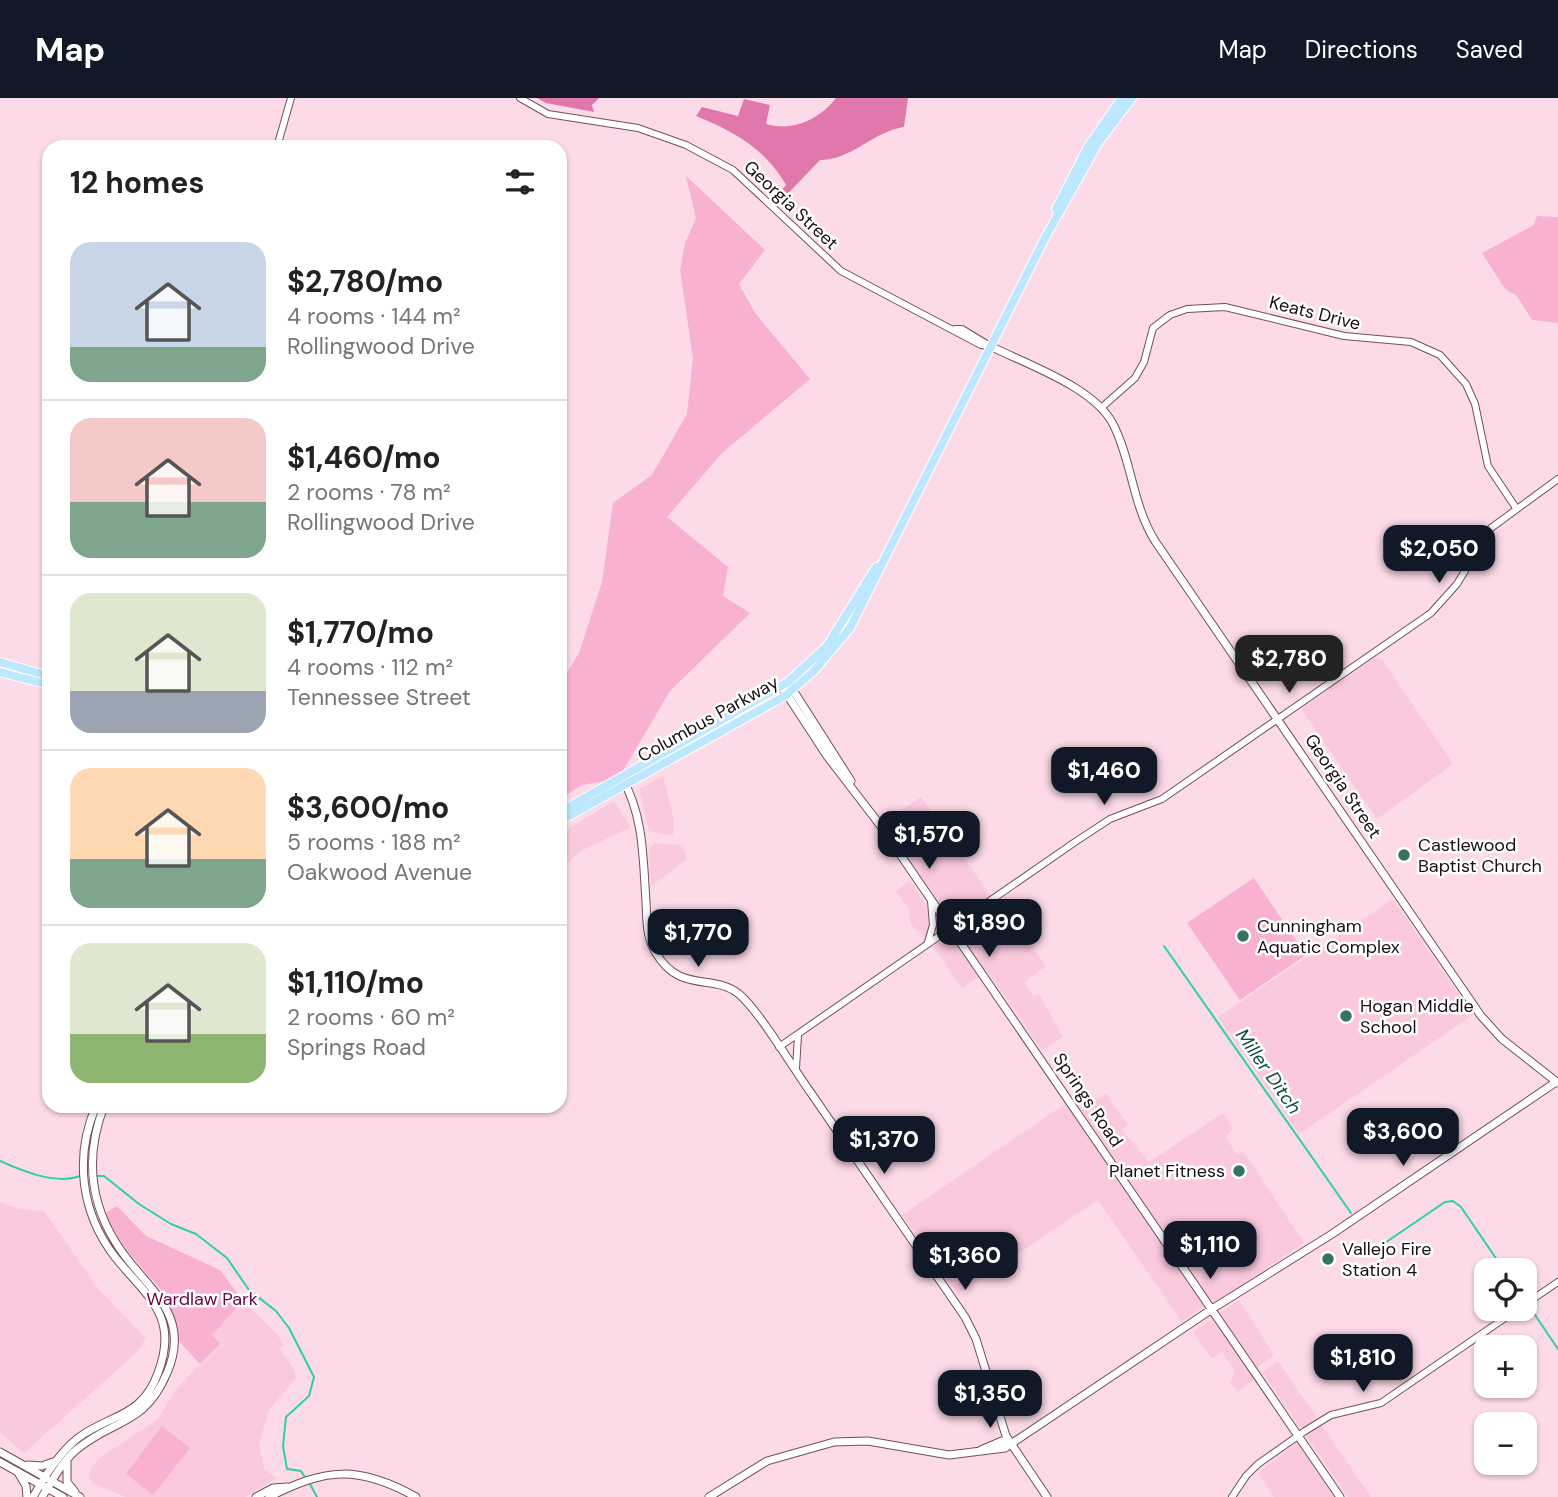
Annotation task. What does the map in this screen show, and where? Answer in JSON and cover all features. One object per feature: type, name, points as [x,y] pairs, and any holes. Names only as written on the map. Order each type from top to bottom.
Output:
[{"type":"main road","name":"Columbus Parkway","points":[[1045,238],[1082,156],[1122,98]]},
{"type":"main road","name":"Columbus Parkway","points":[[567,809],[623,781],[787,689],[827,646],[867,579],[890,547],[1045,238],[1098,143],[1132,98]]},
{"type":"main road","name":"Georgia Street","points":[[990,346],[1089,397],[1101,408],[1115,427],[1137,506],[1148,529],[1480,1016],[1502,1039],[1557,1083]]},
{"type":"main road","points":[[0,662],[42,674]]},
{"type":"main road","points":[[0,672],[42,682]]},
{"type":"main road","name":"Springs Road","points":[[787,689],[827,756],[856,790],[1340,1497]]},
{"type":"main road","name":"Columbus Parkway","points":[[567,817],[623,781]]},
{"type":"main road","points":[[623,781],[640,828],[647,929],[656,955],[682,978],[723,987],[739,994],[779,1047],[971,1326],[1010,1443],[1047,1497]]},
{"type":"main road","points":[[709,1497],[767,1461],[826,1444],[868,1441],[949,1455],[1005,1448],[1212,1309],[1322,1241],[1557,1083]]},
{"type":"main road","points":[[42,1497],[57,1460],[85,1433],[118,1419],[138,1404],[158,1374],[165,1342],[162,1321],[154,1300],[106,1245],[92,1215],[83,1180],[82,1156],[86,1131],[93,1113]]},
{"type":"main road","points":[[33,1497],[69,1457],[98,1435],[133,1419],[148,1405],[168,1372],[172,1348],[171,1324],[164,1303],[117,1245],[102,1217],[93,1183],[92,1159],[102,1113]]},
{"type":"main road","points":[[0,1452],[63,1497]]},
{"type":"main road","points":[[69,1457],[65,1471],[66,1482],[81,1497]]},
{"type":"main road","points":[[0,1462],[20,1467],[42,1466],[57,1460]]},
{"type":"main road","points":[[20,1467],[27,1497]]},
{"type":"main road","points":[[268,1497],[296,1483],[345,1472],[365,1474],[416,1497]]},
{"type":"main road","points":[[46,1483],[81,1497]]},
{"type":"main road","points":[[256,1497],[273,1488],[287,1487]]},
{"type":"street","points":[[279,140],[291,98]]},
{"type":"street","name":"Georgia Street","points":[[520,98],[548,114],[638,128],[686,145],[743,179],[841,271],[981,345],[990,346]]},
{"type":"street","name":"Keats Drive","points":[[1101,408],[1135,378],[1144,362],[1153,328],[1170,314],[1187,309],[1231,308],[1344,336],[1411,342],[1440,355],[1466,384],[1475,404],[1488,466],[1516,508]]},
{"type":"street","points":[[779,1047],[1110,820],[1153,804],[1438,607],[1466,570],[1491,528],[1558,479]]},
{"type":"street","points":[[928,944],[933,925],[931,900]]},
{"type":"street","points":[[797,1073],[794,1059],[798,1035]]},
{"type":"street","points":[[1537,1296],[1558,1282]]},
{"type":"street","points":[[1232,1497],[1258,1464],[1298,1436],[1331,1415],[1381,1403],[1501,1321]]},
{"type":"shaded area","points":[[537,98],[599,98],[592,105],[594,112],[546,103]]},
{"type":"shaded area","points":[[836,98],[908,98],[904,127],[882,134],[842,156],[820,160],[776,206],[772,201],[786,185],[769,161],[735,135],[696,116],[702,107],[738,116],[744,99],[770,105],[766,124],[796,125],[814,118]]},
{"type":"shaded area","points":[[1376,657],[1382,659],[1453,764],[1377,819],[1301,709]]},
{"type":"shaded area","points":[[663,776],[674,820],[673,835],[649,831],[639,789]]},
{"type":"shaded area","points":[[921,797],[993,899],[951,928],[880,825]]},
{"type":"shaded area","points":[[614,801],[631,827],[581,851],[567,863],[567,830]]},
{"type":"shaded area","points":[[655,843],[683,845],[687,859],[651,886],[649,849]]},
{"type":"shaded area","points":[[910,880],[930,911],[930,930],[926,938],[911,925],[909,910],[896,891]]},
{"type":"shaded area","name":"Hogan Middle School","points":[[1393,899],[1473,1015],[1299,1134],[1218,1017]]},
{"type":"shaded area","points":[[993,906],[1003,920],[1010,915],[1046,966],[1024,982],[1034,997],[1039,994],[1063,1037],[1042,1050],[987,971],[962,988],[933,946]]},
{"type":"shaded area","points":[[1106,1093],[1128,1125],[1122,1130],[1149,1162],[1223,1113],[1233,1127],[1226,1137],[1237,1155],[1243,1151],[1304,1243],[1213,1304],[1081,1110]]},
{"type":"shaded area","points":[[1065,1104],[1204,1306],[1182,1322],[1098,1200],[958,1294],[902,1215]]},
{"type":"shaded area","points":[[0,1202],[19,1209],[44,1211],[100,1291],[146,1338],[136,1353],[24,1453],[0,1433]]},
{"type":"shaded area","points":[[1239,1300],[1274,1355],[1259,1366],[1253,1381],[1237,1392],[1230,1383],[1235,1371],[1222,1352],[1212,1359],[1193,1332]]},
{"type":"shaded area","points":[[243,1301],[277,1334],[284,1345],[280,1349],[293,1368],[296,1378],[269,1410],[259,1444],[264,1469],[277,1478],[245,1497],[126,1497],[94,1484],[89,1477],[91,1468],[101,1457],[158,1419],[176,1389],[220,1344],[211,1335]]},
{"type":"shaded area","points":[[1278,1361],[1371,1497],[1348,1497],[1262,1372]]},
{"type":"shaded area","points":[[1297,1442],[1334,1497],[1274,1497],[1258,1473]]},
{"type":"green space","points":[[686,176],[765,250],[739,284],[755,313],[810,379],[721,454],[667,517],[728,567],[723,596],[750,613],[670,691],[618,779],[582,785],[567,795],[567,673],[579,653],[602,582],[613,503],[652,475],[687,414],[693,358],[680,270],[685,243],[696,218]]},
{"type":"green space","points":[[1537,216],[1558,217],[1558,323],[1532,320],[1517,296],[1505,289],[1482,253],[1534,225]]},
{"type":"green space","points":[[1254,878],[1306,955],[1240,1000],[1187,923]]},
{"type":"green space","name":"Wardlaw Park","points":[[117,1206],[146,1236],[220,1270],[243,1301],[212,1335],[220,1344],[200,1364],[177,1339],[167,1297],[123,1246],[104,1214]]},
{"type":"green space","points":[[162,1426],[190,1448],[153,1495],[126,1474]]},
{"type":"waterway","name":"Miller Ditch","points":[[1164,946],[1351,1213]]},
{"type":"waterway","points":[[0,1161],[50,1178],[80,1176]]},
{"type":"waterway","points":[[96,1176],[104,1176],[139,1204],[171,1224],[196,1234],[227,1258],[249,1290],[276,1311],[289,1328],[314,1377],[309,1396],[286,1417],[283,1446],[287,1469],[301,1471],[306,1479]]},
{"type":"waterway","name":"Miller Ditch","points":[[1376,1249],[1445,1202],[1453,1201],[1461,1207],[1496,1258]]},
{"type":"waterway","name":"Miller Ditch","points":[[1537,1318],[1558,1349]]},
{"type":"waterway","points":[[310,1484],[317,1497]]},
{"type":"place","name":"Castlewood Baptist Church","points":[[1404,855]]},
{"type":"place","name":"Cunningham Aquatic Complex","points":[[1243,936]]},
{"type":"place","name":"Hogan Middle School","points":[[1346,1016]]},
{"type":"place","name":"Planet Fitness","points":[[1239,1171]]},
{"type":"place","name":"Vallejo Fire Station 4","points":[[1328,1259]]}]
